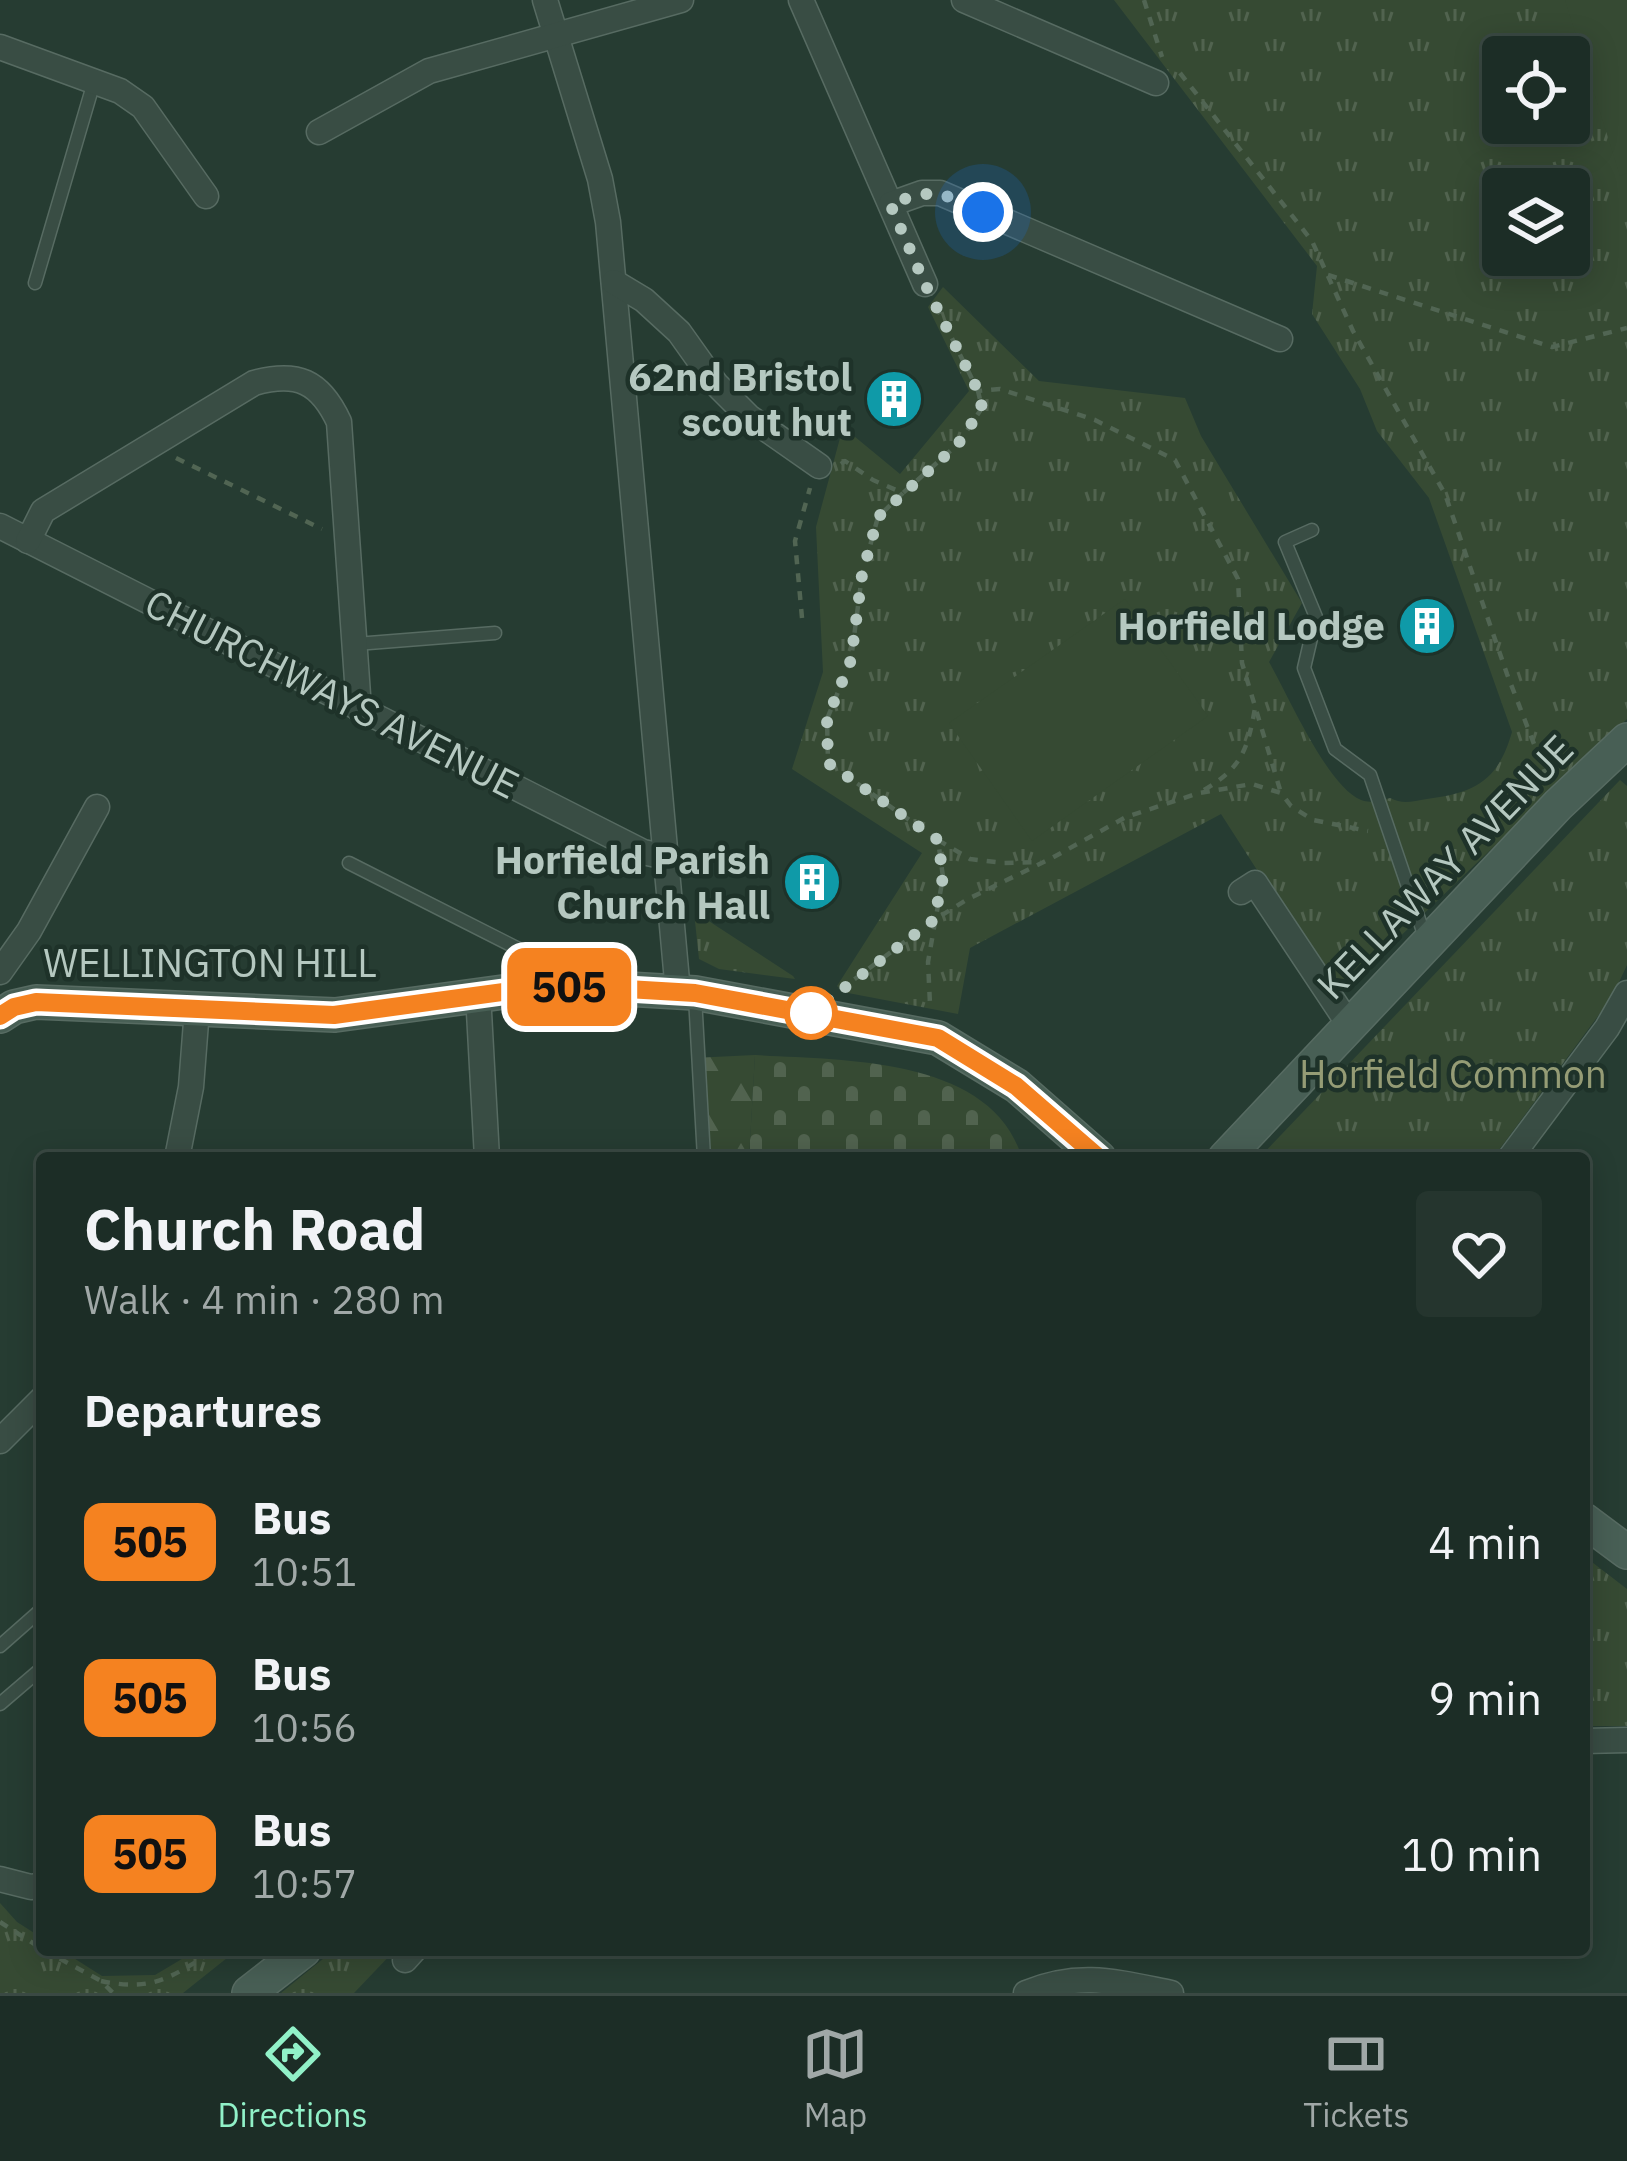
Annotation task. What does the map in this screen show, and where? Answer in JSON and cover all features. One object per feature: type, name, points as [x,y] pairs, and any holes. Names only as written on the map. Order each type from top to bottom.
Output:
[{"type":"street","points":[[545,0],[600,179],[614,282],[666,857],[687,992]]},
{"type":"street","points":[[319,132],[429,71],[681,0]]},
{"type":"street","points":[[801,0],[925,284]]},
{"type":"street","points":[[964,0],[1156,83]]},
{"type":"street","points":[[0,47],[120,91],[143,107],[206,196]]},
{"type":"street","points":[[890,204],[922,193],[940,193],[1280,339]]},
{"type":"street","points":[[614,282],[644,300],[680,332],[716,384],[749,417],[826,468]]},
{"type":"street","points":[[28,541],[43,511],[254,382],[295,378],[313,386],[329,400],[339,422],[359,709]]},
{"type":"street","name":"CHURCHWAYS AVENUE","points":[[0,526],[644,852],[666,857]]},
{"type":"street","name":"KELLAWAY AVENUE","points":[[1231,1152],[1558,805],[1621,755]]},
{"type":"street","points":[[0,972],[97,807]]},
{"type":"street","points":[[1241,892],[1255,884],[1350,1026]]},
{"type":"street","name":"WELLINGTON HILL","points":[[5,1006],[72,1001],[334,1015],[532,988],[687,992],[938,1038],[1016,1086],[1092,1152]]},
{"type":"street","points":[[1515,1152],[1617,1036],[1627,993]]},
{"type":"street","points":[[478,994],[487,1152]]},
{"type":"street","points":[[178,1152],[191,1087],[197,1009]]},
{"type":"street","points":[[0,1441],[36,1405]]},
{"type":"street","points":[[1590,1524],[1627,1552]]},
{"type":"street","points":[[1590,1741],[1627,1740]]},
{"type":"street","points":[[0,1879],[36,1886]]},
{"type":"street","points":[[249,1993],[296,1956]]},
{"type":"street","points":[[1026,1993],[1078,1979],[1171,1993]]},
{"type":"lane","points":[[35,283],[94,81]]},
{"type":"lane","points":[[1312,530],[1285,542],[1316,617],[1304,668],[1335,749],[1370,775],[1427,944]]},
{"type":"lane","points":[[356,644],[495,633]]},
{"type":"lane","points":[[350,863],[593,987]]},
{"type":"lane","points":[[687,992],[703,1152]]},
{"type":"lane","points":[[0,1646],[36,1614]]},
{"type":"lane","points":[[0,1704],[36,1673]]},
{"type":"path","points":[[1144,0],[1161,56],[1184,77],[1312,241],[1353,332],[1445,494],[1558,805]]},
{"type":"path","points":[[1328,275],[1552,347],[1627,328]]},
{"type":"path","points":[[925,284],[982,408],[958,444],[878,517],[862,575],[851,660],[827,719],[828,763],[970,859],[1046,862]]},
{"type":"path","points":[[978,391],[1000,388],[1095,419],[1174,460],[1238,579],[1242,664],[1281,793],[1312,820],[1391,836]]},
{"type":"path","points":[[150,446],[349,543]]},
{"type":"path","points":[[802,618],[795,541],[803,506],[826,468],[845,461],[904,493]]},
{"type":"path","points":[[1199,793],[1225,778],[1248,746],[1256,706]]},
{"type":"path","points":[[810,1013],[934,920],[1126,817],[1199,793],[1252,784],[1281,793]]},
{"type":"path","points":[[938,840],[943,877],[928,962],[929,1002],[938,1038]]},
{"type":"path","points":[[0,1922],[36,1945]]},
{"type":"path","points":[[56,1956],[113,1993]]},
{"type":"path","points":[[101,1981],[157,1983],[204,1956]]},
{"type":"green space","name":"Horfield Common","points":[[1114,0],[1627,0],[1627,719],[1338,996],[1221,814],[970,948],[958,1014],[843,992],[837,986],[922,853],[792,769],[823,672],[816,527],[843,427],[900,474],[969,391],[928,307],[943,287],[1039,381],[1185,398],[1201,436],[1302,603],[1269,662],[1322,759],[1348,791],[1368,802],[1444,796],[1482,782],[1500,762],[1512,732],[1429,498],[1377,431],[1360,389],[1312,314],[1317,266]]},
{"type":"green space","points":[[1565,0],[1627,0],[1627,173],[1620,176],[1590,80],[1590,36],[1576,36]]},
{"type":"green space","points":[[1125,599],[1208,716],[1032,841],[949,723]]},
{"type":"green space","name":"Horfield Common","points":[[1620,780],[1627,786],[1627,965],[1612,997],[1497,1152],[1265,1152]]},
{"type":"green space","points":[[701,916],[795,979],[719,969],[699,959],[695,921]]},
{"type":"green space","points":[[755,1055],[749,1152],[705,1152],[693,1058]]},
{"type":"green space","points":[[755,1055],[869,1063],[947,1082],[980,1100],[1005,1124],[1019,1152],[749,1152]]},
{"type":"green space","points":[[1590,1561],[1627,1589],[1627,1726],[1590,1726]]},
{"type":"green space","points":[[0,1903],[36,1934],[36,1956],[70,1956],[102,1976],[155,1975],[187,1956],[229,1956],[183,1993],[0,1993]]},
{"type":"green space","points":[[327,1956],[389,1956],[354,1993],[281,1993]]},
{"type":"bus line","name":"505","points":[[0,1016],[36,1002],[334,1015],[532,988],[695,993],[938,1038],[1016,1086],[1092,1152]]},
{"type":"place","name":"62nd Bristol scout hut","points":[[894,399]]},
{"type":"place","name":"Horfield Lodge","points":[[1427,626]]},
{"type":"place","name":"Horfield Parish Church Hall","points":[[812,882]]},
{"type":"route","points":[[811,1013],[934,920],[943,877],[938,840],[828,763],[827,719],[851,660],[862,575],[878,517],[958,444],[982,408],[890,204],[922,193],[940,193],[983,212]]}]
